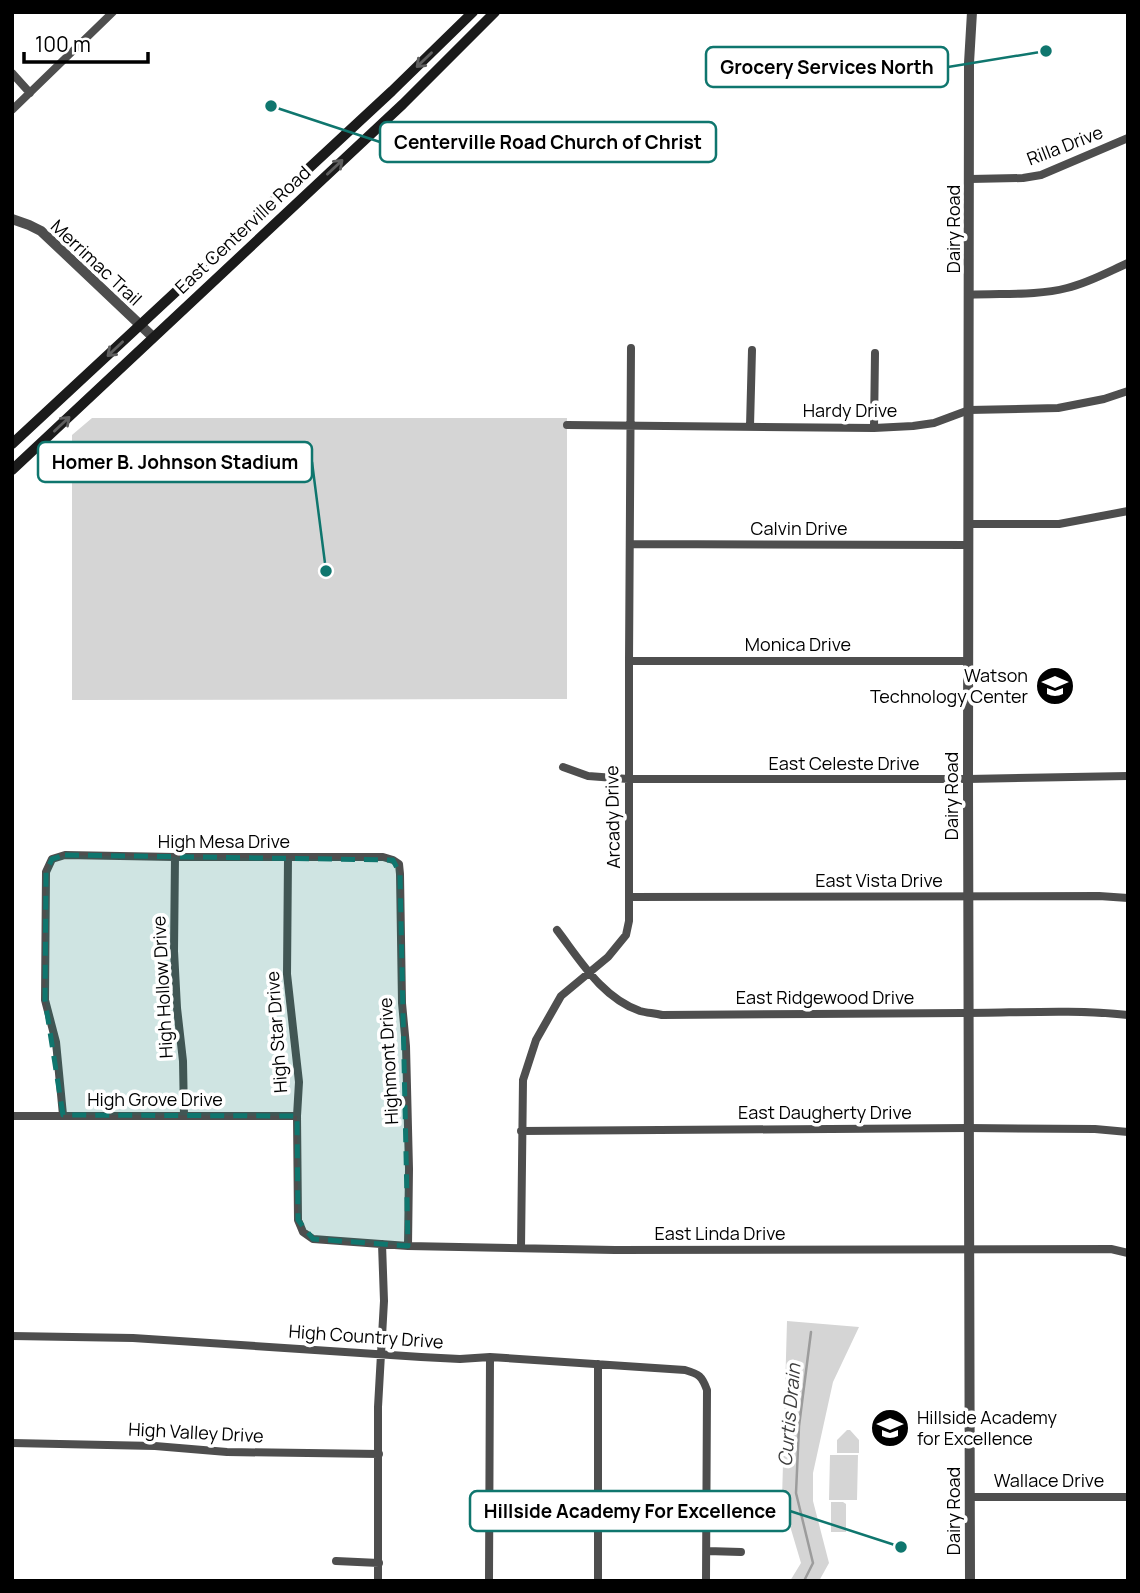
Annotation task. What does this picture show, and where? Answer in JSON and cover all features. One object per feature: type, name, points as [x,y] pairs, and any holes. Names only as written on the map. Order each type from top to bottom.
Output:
[{"type":"main road","name":"East Centerville Road","points":[[12,444],[392,91],[473,12]]},
{"type":"main road","name":"East Centerville Road","points":[[12,470],[403,104],[495,12]]},
{"type":"main road","points":[[392,91],[403,104]]},
{"type":"main road","points":[[268,206],[280,218]]},
{"type":"street","points":[[12,110],[113,12]]},
{"type":"street","name":"Dairy Road","points":[[970,1581],[968,524],[969,63],[972,12]]},
{"type":"street","points":[[12,73],[30,93]]},
{"type":"street","name":"Rilla Drive","points":[[970,179],[1041,176],[1128,138]]},
{"type":"street","name":"Merrimac Trail","points":[[12,219],[41,231],[153,337]]},
{"type":"street","points":[[969,295],[1042,293],[1069,288],[1128,262]]},
{"type":"street","name":"Arcady Drive","points":[[521,1248],[523,1080],[536,1040],[561,996],[608,957],[626,936],[629,921],[631,348]]},
{"type":"street","points":[[750,426],[752,350]]},
{"type":"street","points":[[874,428],[875,353]]},
{"type":"street","name":"Hardy Drive","points":[[567,425],[874,428],[913,426],[934,423],[969,410],[1058,408],[1104,399],[1128,391]]},
{"type":"street","points":[[968,524],[1059,524],[1128,510]]},
{"type":"street","name":"Calvin Drive","points":[[630,544],[968,545]]},
{"type":"street","name":"Monica Drive","points":[[629,661],[968,661]]},
{"type":"street","name":"East Celeste Drive","points":[[563,767],[588,776],[628,779],[1128,776]]},
{"type":"street","name":"High Mesa Drive","points":[[63,1115],[56,1042],[45,1000],[46,873],[52,859],[65,855],[383,858],[399,864],[400,874]]},
{"type":"street","name":"High Hollow Drive","points":[[175,857],[174,951],[183,1061],[184,1116]]},
{"type":"street","name":"High Star Drive","points":[[288,858],[287,974],[299,1082],[298,1220],[303,1233],[313,1238]]},
{"type":"street","name":"Highmont Drive","points":[[400,874],[402,1003],[410,1168],[408,1246]]},
{"type":"street","name":"East Vista Drive","points":[[630,897],[1128,898]]},
{"type":"street","name":"East Ridgewood Drive","points":[[557,930],[601,987],[621,1003],[662,1015],[1022,1011],[1128,1015]]},
{"type":"street","name":"High Grove Drive","points":[[12,1116],[297,1116]]},
{"type":"street","name":"East Daugherty Drive","points":[[521,1131],[968,1128],[1095,1129],[1128,1132]]},
{"type":"street","name":"East Linda Drive","points":[[313,1238],[408,1246],[615,1250],[1111,1249],[1128,1253]]},
{"type":"street","points":[[378,1581],[378,1407],[384,1301],[382,1244]]},
{"type":"street","name":"High Country Drive","points":[[12,1336],[133,1338],[460,1359],[491,1357],[685,1370],[698,1374],[707,1390],[706,1551]]},
{"type":"street","points":[[489,1581],[491,1357]]},
{"type":"street","points":[[598,1364],[598,1581]]},
{"type":"street","name":"High Valley Drive","points":[[12,1443],[155,1446],[227,1452],[379,1454]]},
{"type":"street","name":"Wallace Drive","points":[[970,1497],[1128,1497]]},
{"type":"street","points":[[706,1581],[706,1551],[741,1552]]},
{"type":"street","points":[[336,1561],[379,1563]]},
{"type":"highlighted area","points":[[65,855],[393,860],[400,874],[408,1246],[313,1239],[298,1220],[297,1116],[63,1115],[45,1000],[46,872],[52,859]]},
{"type":"shaded area","points":[[92,418],[567,418],[567,699],[72,700],[72,435]]},
{"type":"shaded area","points":[[787,1321],[859,1327],[833,1382],[813,1473],[813,1501],[829,1563],[819,1581],[790,1581],[801,1563],[782,1499]]},
{"type":"shaded area","points":[[847,1430],[859,1440],[859,1453],[837,1453],[837,1440]]},
{"type":"shaded area","points":[[830,1455],[858,1455],[857,1500],[829,1500]]},
{"type":"shaded area","points":[[831,1502],[846,1504],[846,1532],[831,1532]]},
{"type":"waterway","name":"Curtis Drain","points":[[804,1581],[813,1563],[796,1493],[799,1426],[811,1332]]},
{"type":"place","name":"Grocery Services North","points":[[1046,51]]},
{"type":"place","name":"Centerville Road Church of Christ","points":[[271,106]]},
{"type":"place","name":"Homer B. Johnson Stadium","points":[[326,571]]},
{"type":"place","name":"Watson Technology Center","points":[[1055,686]]},
{"type":"place","name":"Hillside Academy for Excellence","points":[[890,1428]]},
{"type":"place","name":"Hillside Academy For Excellence","points":[[901,1547]]}]
